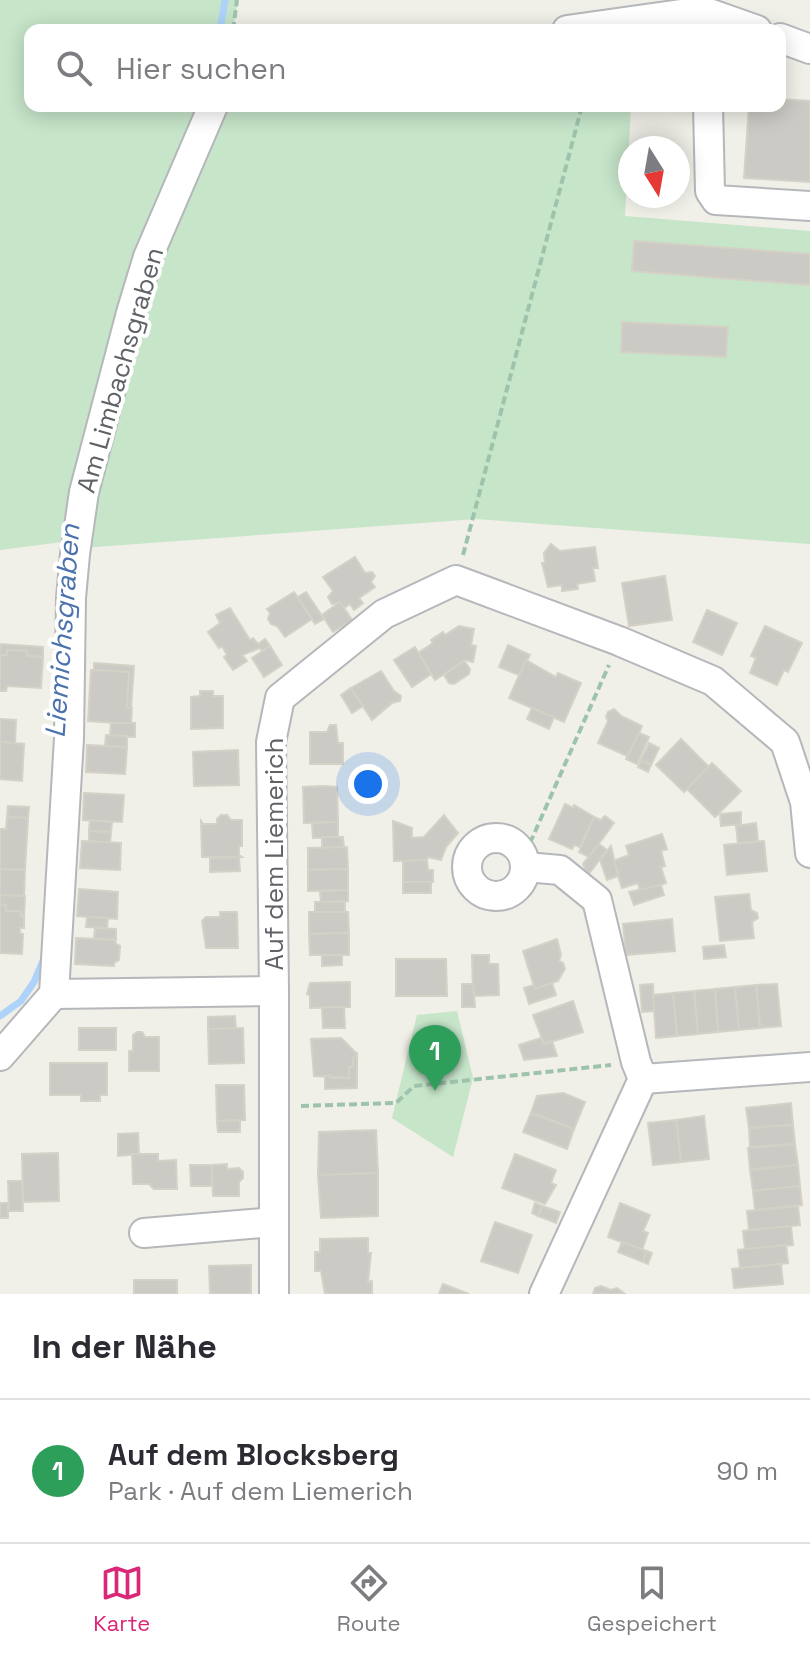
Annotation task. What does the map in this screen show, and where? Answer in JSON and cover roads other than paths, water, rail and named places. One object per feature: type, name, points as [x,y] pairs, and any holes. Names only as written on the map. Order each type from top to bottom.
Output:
[{"type":"street","points":[[649,24],[704,20],[725,24]]},
{"type":"street","points":[[786,40],[810,49]]},
{"type":"street","name":"Am Limbachsgraben","points":[[54,994],[69,752],[71,598],[79,523],[99,432],[148,257],[210,112]]},
{"type":"street","points":[[708,112],[710,191],[716,200],[810,206]]},
{"type":"street","name":"Auf dem Liemerich","points":[[274,1294],[271,742],[280,698],[384,614],[456,580],[619,641],[713,681],[785,742],[805,802],[810,853]]},
{"type":"street","points":[[525,862],[560,870],[597,900],[640,1071],[544,1294]]},
{"type":"street","name":"Auf dem Liemerich","points":[[54,994],[274,991]]},
{"type":"street","points":[[0,1056],[54,994]]},
{"type":"street","points":[[640,1071],[810,1067]]},
{"type":"street","points":[[144,1233],[274,1222]]},
{"type":"waterway","name":"Liemichsgraben","points":[[221,24],[225,0]]},
{"type":"waterway","name":"Liemichsgraben","points":[[0,1016],[21,1001],[43,961]]},
{"type":"place","name":"Auf dem Blocksberg","points":[[435,1091]]}]
